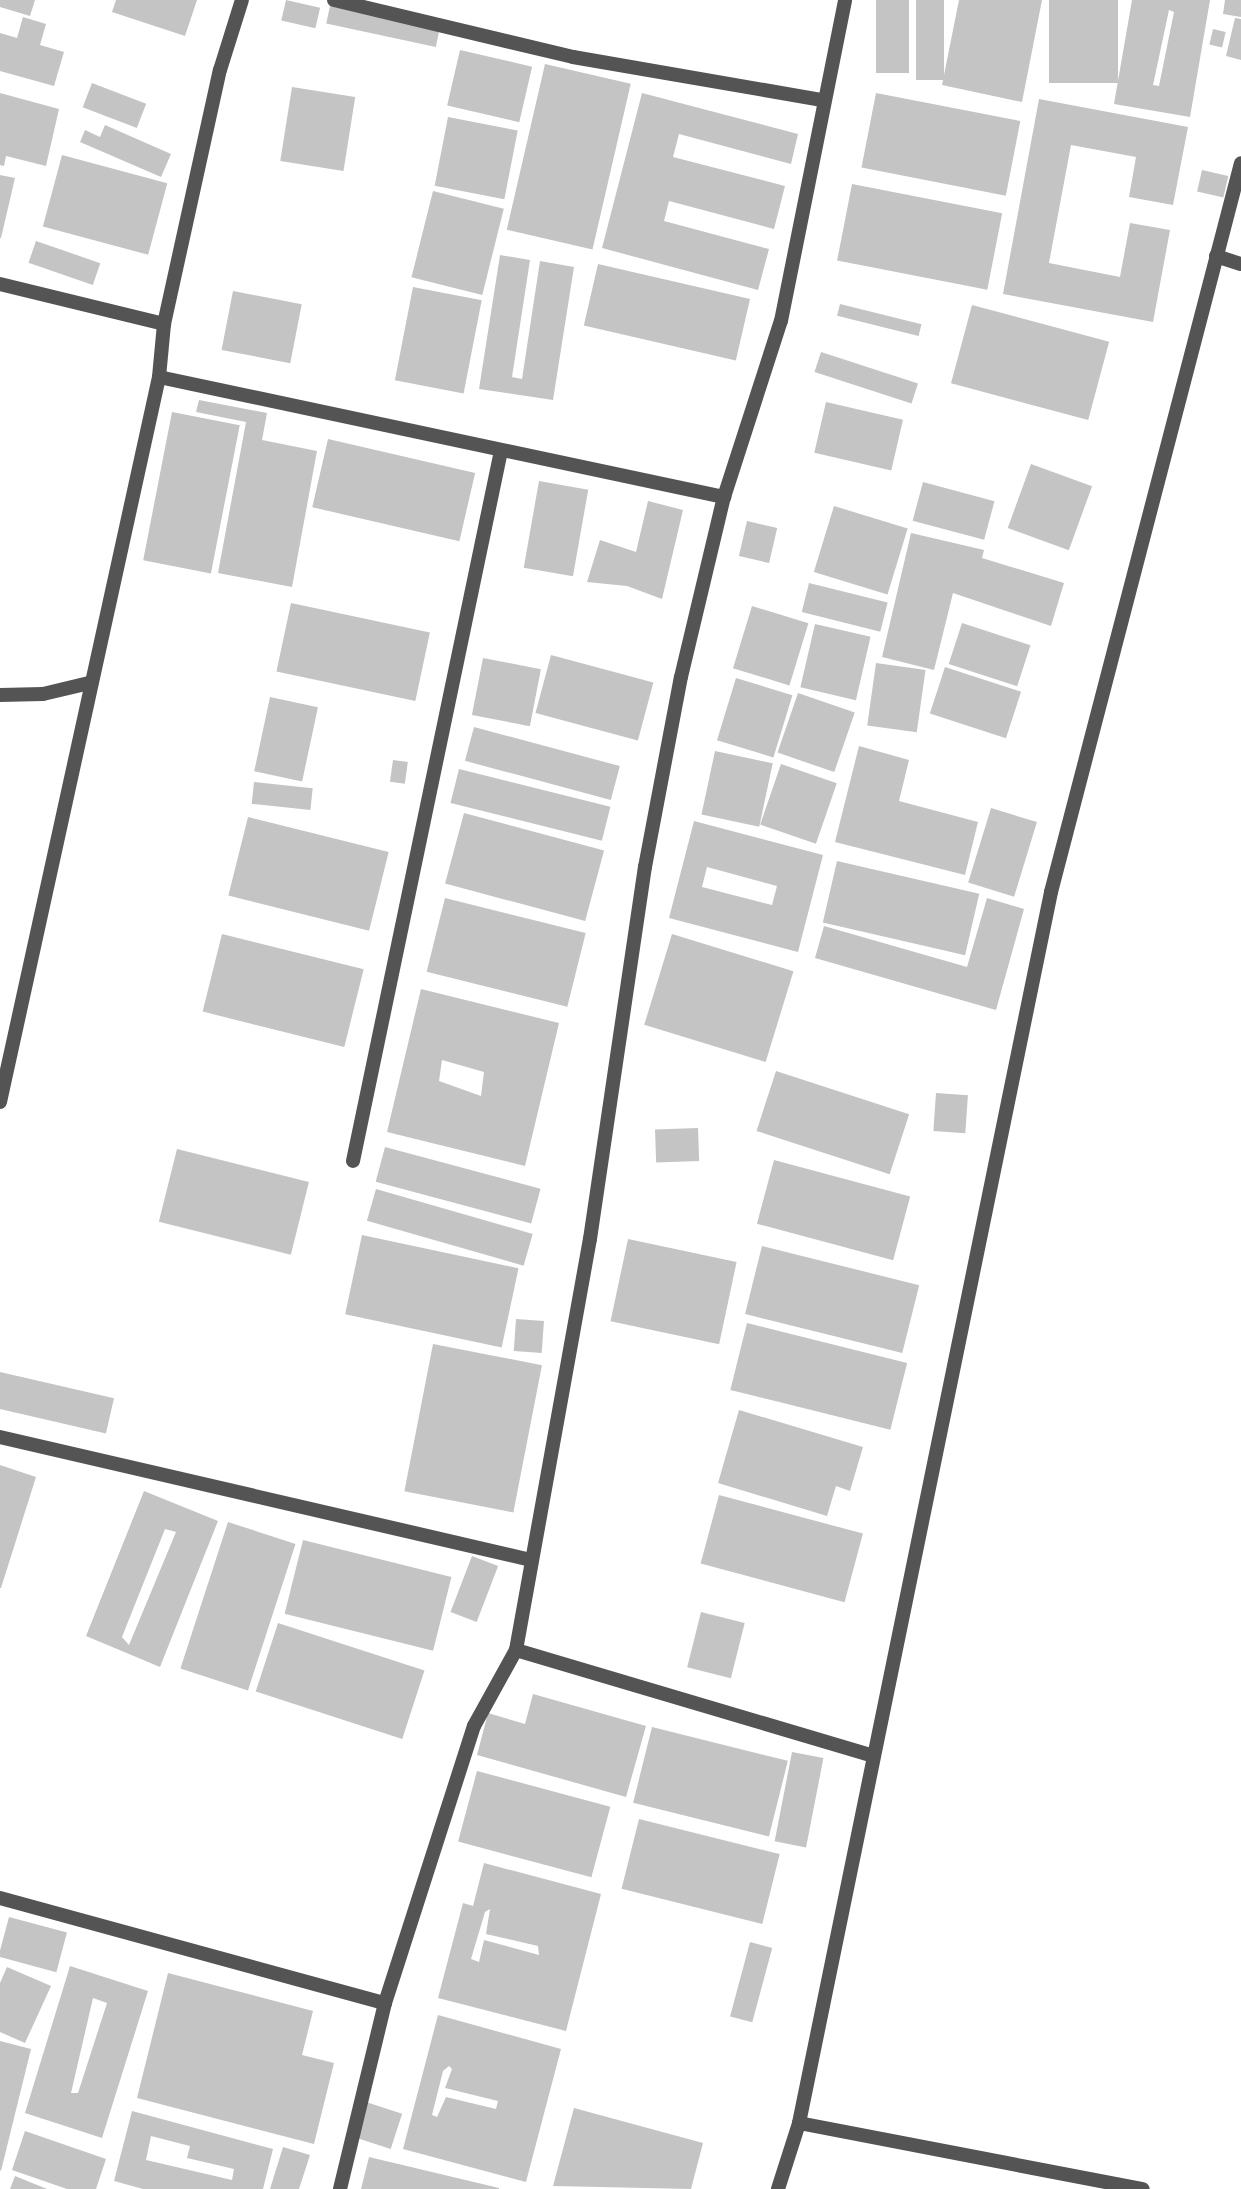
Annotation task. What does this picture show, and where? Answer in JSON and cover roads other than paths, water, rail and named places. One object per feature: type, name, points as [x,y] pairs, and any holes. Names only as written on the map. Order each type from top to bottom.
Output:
[{"type":"street","points":[[0,1102],[89,683],[159,377],[164,324],[220,70],[242,0]]},
{"type":"street","points":[[334,0],[573,57],[822,100]]},
{"type":"street","points":[[340,2189],[385,2003],[474,1726],[516,1650],[590,1238],[645,867],[681,677],[724,496],[781,321],[822,100],[845,0]]},
{"type":"street","points":[[778,2189],[799,2123],[1051,892],[1241,163]]},
{"type":"street","points":[[1216,256],[1241,264]]},
{"type":"street","points":[[0,284],[164,324]]},
{"type":"street","points":[[159,377],[724,496]]},
{"type":"street","points":[[353,1161],[501,451]]},
{"type":"street","points":[[0,695],[43,694],[89,683]]},
{"type":"street","points":[[0,1437],[531,1560]]},
{"type":"street","points":[[516,1650],[874,1756]]},
{"type":"street","points":[[0,1899],[385,2003]]},
{"type":"street","points":[[799,2123],[1143,2189]]}]
